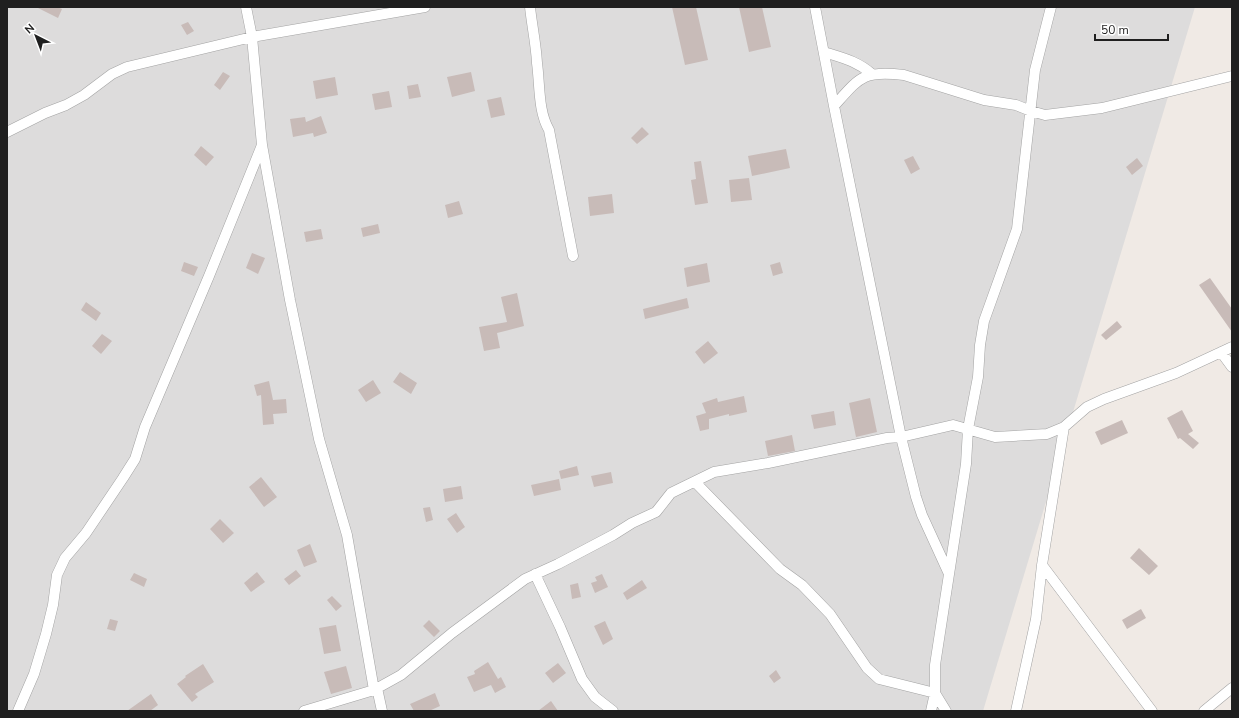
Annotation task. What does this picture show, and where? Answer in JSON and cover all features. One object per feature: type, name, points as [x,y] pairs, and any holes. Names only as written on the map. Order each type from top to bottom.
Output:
[{"type":"street","points":[[246,7],[252,37],[262,145],[290,300],[319,439],[347,535],[376,689],[382,711]]},
{"type":"street","points":[[7,132],[44,113],[66,105],[84,95],[112,74],[127,67],[252,37],[425,7]]},
{"type":"street","points":[[530,7],[537,56],[542,112],[549,130],[573,256]]},
{"type":"street","points":[[815,7],[902,437],[922,515],[948,574]]},
{"type":"street","points":[[931,711],[935,693],[935,665],[966,464],[968,429],[978,377],[980,345],[984,321],[1017,229],[1036,63],[1051,7]]},
{"type":"street","points":[[824,52],[853,61],[872,74]]},
{"type":"street","points":[[834,106],[856,82],[862,77],[872,74],[904,75],[984,100],[1016,105],[1031,111],[1045,114],[1102,108],[1232,76]]},
{"type":"street","points":[[18,711],[34,674],[46,634],[53,605],[57,575],[65,558],[86,533],[135,459],[145,427],[209,276],[262,145]]},
{"type":"street","points":[[304,711],[326,706],[376,689],[401,675],[493,602],[525,579],[558,564],[613,535],[632,523],[656,512],[671,493],[714,472],[768,463],[887,438],[902,437],[952,425],[995,437],[1046,434],[1064,427],[1087,407],[1122,391],[1176,373],[1232,347]]},
{"type":"street","points":[[1221,352],[1232,367]]},
{"type":"street","points":[[1016,711],[1036,619],[1042,565],[1064,427]]},
{"type":"street","points":[[695,482],[780,568],[802,585],[830,614],[867,668],[879,679],[935,693],[946,711]]},
{"type":"street","points":[[1042,565],[1152,711]]},
{"type":"street","points":[[535,574],[582,679],[595,697],[613,711]]},
{"type":"street","points":[[1204,711],[1232,688]]},
{"type":"shaded area","points":[[7,7],[1195,7],[983,711],[7,711]]},
{"type":"building","points":[[36,7],[57,7],[62,9],[58,18]]},
{"type":"building","points":[[672,7],[696,7],[708,60],[685,65]]},
{"type":"building","points":[[739,7],[762,7],[771,47],[749,52]]},
{"type":"building","points":[[188,22],[194,31],[187,35],[181,25]]},
{"type":"building","points":[[223,72],[230,76],[220,90],[214,85]]},
{"type":"building","points":[[471,72],[475,91],[452,97],[447,77]]},
{"type":"building","points":[[335,77],[338,95],[316,99],[313,81]]},
{"type":"building","points":[[418,84],[421,97],[409,99],[407,86]]},
{"type":"building","points":[[389,91],[392,107],[375,110],[372,94]]},
{"type":"building","points":[[501,97],[505,115],[491,118],[487,100]]},
{"type":"building","points":[[321,116],[327,133],[314,137],[313,133],[293,137],[290,119],[305,117],[306,122]]},
{"type":"building","points":[[642,127],[649,134],[637,144],[631,138]]},
{"type":"building","points":[[201,146],[214,157],[206,166],[194,155]]},
{"type":"building","points":[[786,149],[790,168],[752,176],[748,156]]},
{"type":"building","points":[[913,156],[920,169],[911,174],[904,160]]},
{"type":"building","points":[[1137,158],[1143,166],[1132,175],[1126,167]]},
{"type":"building","points":[[701,161],[708,203],[695,205],[691,180],[696,179],[694,162]]},
{"type":"building","points":[[749,178],[752,200],[731,202],[729,180]]},
{"type":"building","points":[[612,194],[614,213],[590,216],[588,197]]},
{"type":"building","points":[[459,201],[463,214],[448,218],[445,205]]},
{"type":"building","points":[[378,224],[380,233],[363,237],[361,228]]},
{"type":"building","points":[[321,229],[323,239],[306,242],[304,232]]},
{"type":"building","points":[[252,253],[265,258],[258,274],[246,268]]},
{"type":"building","points":[[184,262],[198,267],[194,276],[181,271]]},
{"type":"building","points":[[780,262],[783,273],[773,276],[770,265]]},
{"type":"building","points":[[707,263],[710,282],[687,287],[684,268]]},
{"type":"building","points":[[1210,278],[1232,309],[1232,332],[1199,285]]},
{"type":"building","points":[[517,293],[524,326],[497,333],[500,348],[484,351],[479,327],[507,322],[501,297]]},
{"type":"building","points":[[687,298],[689,308],[645,319],[643,309]]},
{"type":"building","points":[[86,302],[101,313],[96,321],[81,310]]},
{"type":"building","points":[[1117,321],[1122,327],[1106,340],[1101,335]]},
{"type":"building","points":[[102,334],[112,341],[101,354],[92,346]]},
{"type":"building","points":[[708,341],[718,353],[704,364],[695,352]]},
{"type":"building","points":[[400,372],[417,383],[411,394],[393,382]]},
{"type":"building","points":[[373,380],[381,393],[366,402],[358,390]]},
{"type":"building","points":[[269,381],[273,400],[286,399],[287,413],[273,414],[274,424],[263,425],[261,395],[257,396],[254,385]]},
{"type":"building","points":[[744,396],[747,412],[729,416],[729,414],[709,419],[709,429],[700,431],[696,416],[706,413],[702,403],[717,398],[718,402]]},
{"type":"building","points":[[870,398],[877,432],[856,437],[849,403]]},
{"type":"building","points":[[1182,410],[1193,431],[1188,434],[1199,443],[1193,449],[1180,438],[1178,439],[1167,418]]},
{"type":"building","points":[[834,411],[836,425],[814,429],[811,415]]},
{"type":"building","points":[[1122,420],[1128,433],[1101,445],[1095,432]]},
{"type":"building","points":[[792,435],[795,451],[768,456],[765,441]]},
{"type":"building","points":[[577,466],[579,475],[561,479],[559,471]]},
{"type":"building","points":[[611,472],[613,483],[594,487],[591,476]]},
{"type":"building","points":[[261,477],[277,497],[264,507],[249,487]]},
{"type":"building","points":[[559,479],[561,490],[534,496],[531,485]]},
{"type":"building","points":[[461,486],[463,499],[445,502],[443,489]]},
{"type":"building","points":[[430,507],[433,520],[426,522],[423,508]]},
{"type":"building","points":[[456,513],[465,527],[457,533],[447,519]]},
{"type":"building","points":[[220,519],[234,533],[223,543],[210,529]]},
{"type":"building","points":[[310,544],[317,562],[304,567],[297,550]]},
{"type":"building","points":[[1139,548],[1158,566],[1149,575],[1130,558]]},
{"type":"building","points":[[296,570],[301,576],[289,585],[284,579]]},
{"type":"building","points":[[257,572],[265,582],[251,592],[244,583]]},
{"type":"building","points":[[134,573],[147,579],[144,587],[130,580]]},
{"type":"building","points":[[602,574],[608,587],[595,593],[591,583],[597,581],[595,577]]},
{"type":"building","points":[[642,580],[647,588],[627,600],[623,593]]},
{"type":"building","points":[[578,583],[581,597],[572,599],[570,585]]},
{"type":"building","points":[[332,596],[342,606],[336,611],[327,600]]},
{"type":"building","points":[[1141,609],[1146,618],[1127,629],[1122,620]]},
{"type":"building","points":[[110,619],[118,621],[115,631],[107,629]]},
{"type":"building","points":[[429,620],[440,631],[434,637],[423,626]]},
{"type":"building","points":[[605,621],[613,639],[603,645],[594,626]]},
{"type":"building","points":[[336,625],[341,651],[324,654],[319,628]]},
{"type":"building","points":[[488,662],[498,679],[501,677],[506,687],[495,693],[491,685],[474,692],[467,677],[475,674],[474,671]]},
{"type":"building","points":[[558,663],[566,673],[553,683],[545,673]]},
{"type":"building","points":[[203,664],[214,682],[195,694],[198,697],[192,702],[177,684],[186,677],[185,676]]},
{"type":"building","points":[[346,666],[352,688],[331,694],[324,672]]},
{"type":"building","points":[[776,670],[781,678],[774,683],[769,676]]},
{"type":"building","points":[[435,693],[440,706],[429,711],[414,711],[410,704]]},
{"type":"building","points":[[151,694],[158,705],[150,711],[127,711]]},
{"type":"building","points":[[551,701],[558,711],[538,711]]}]
